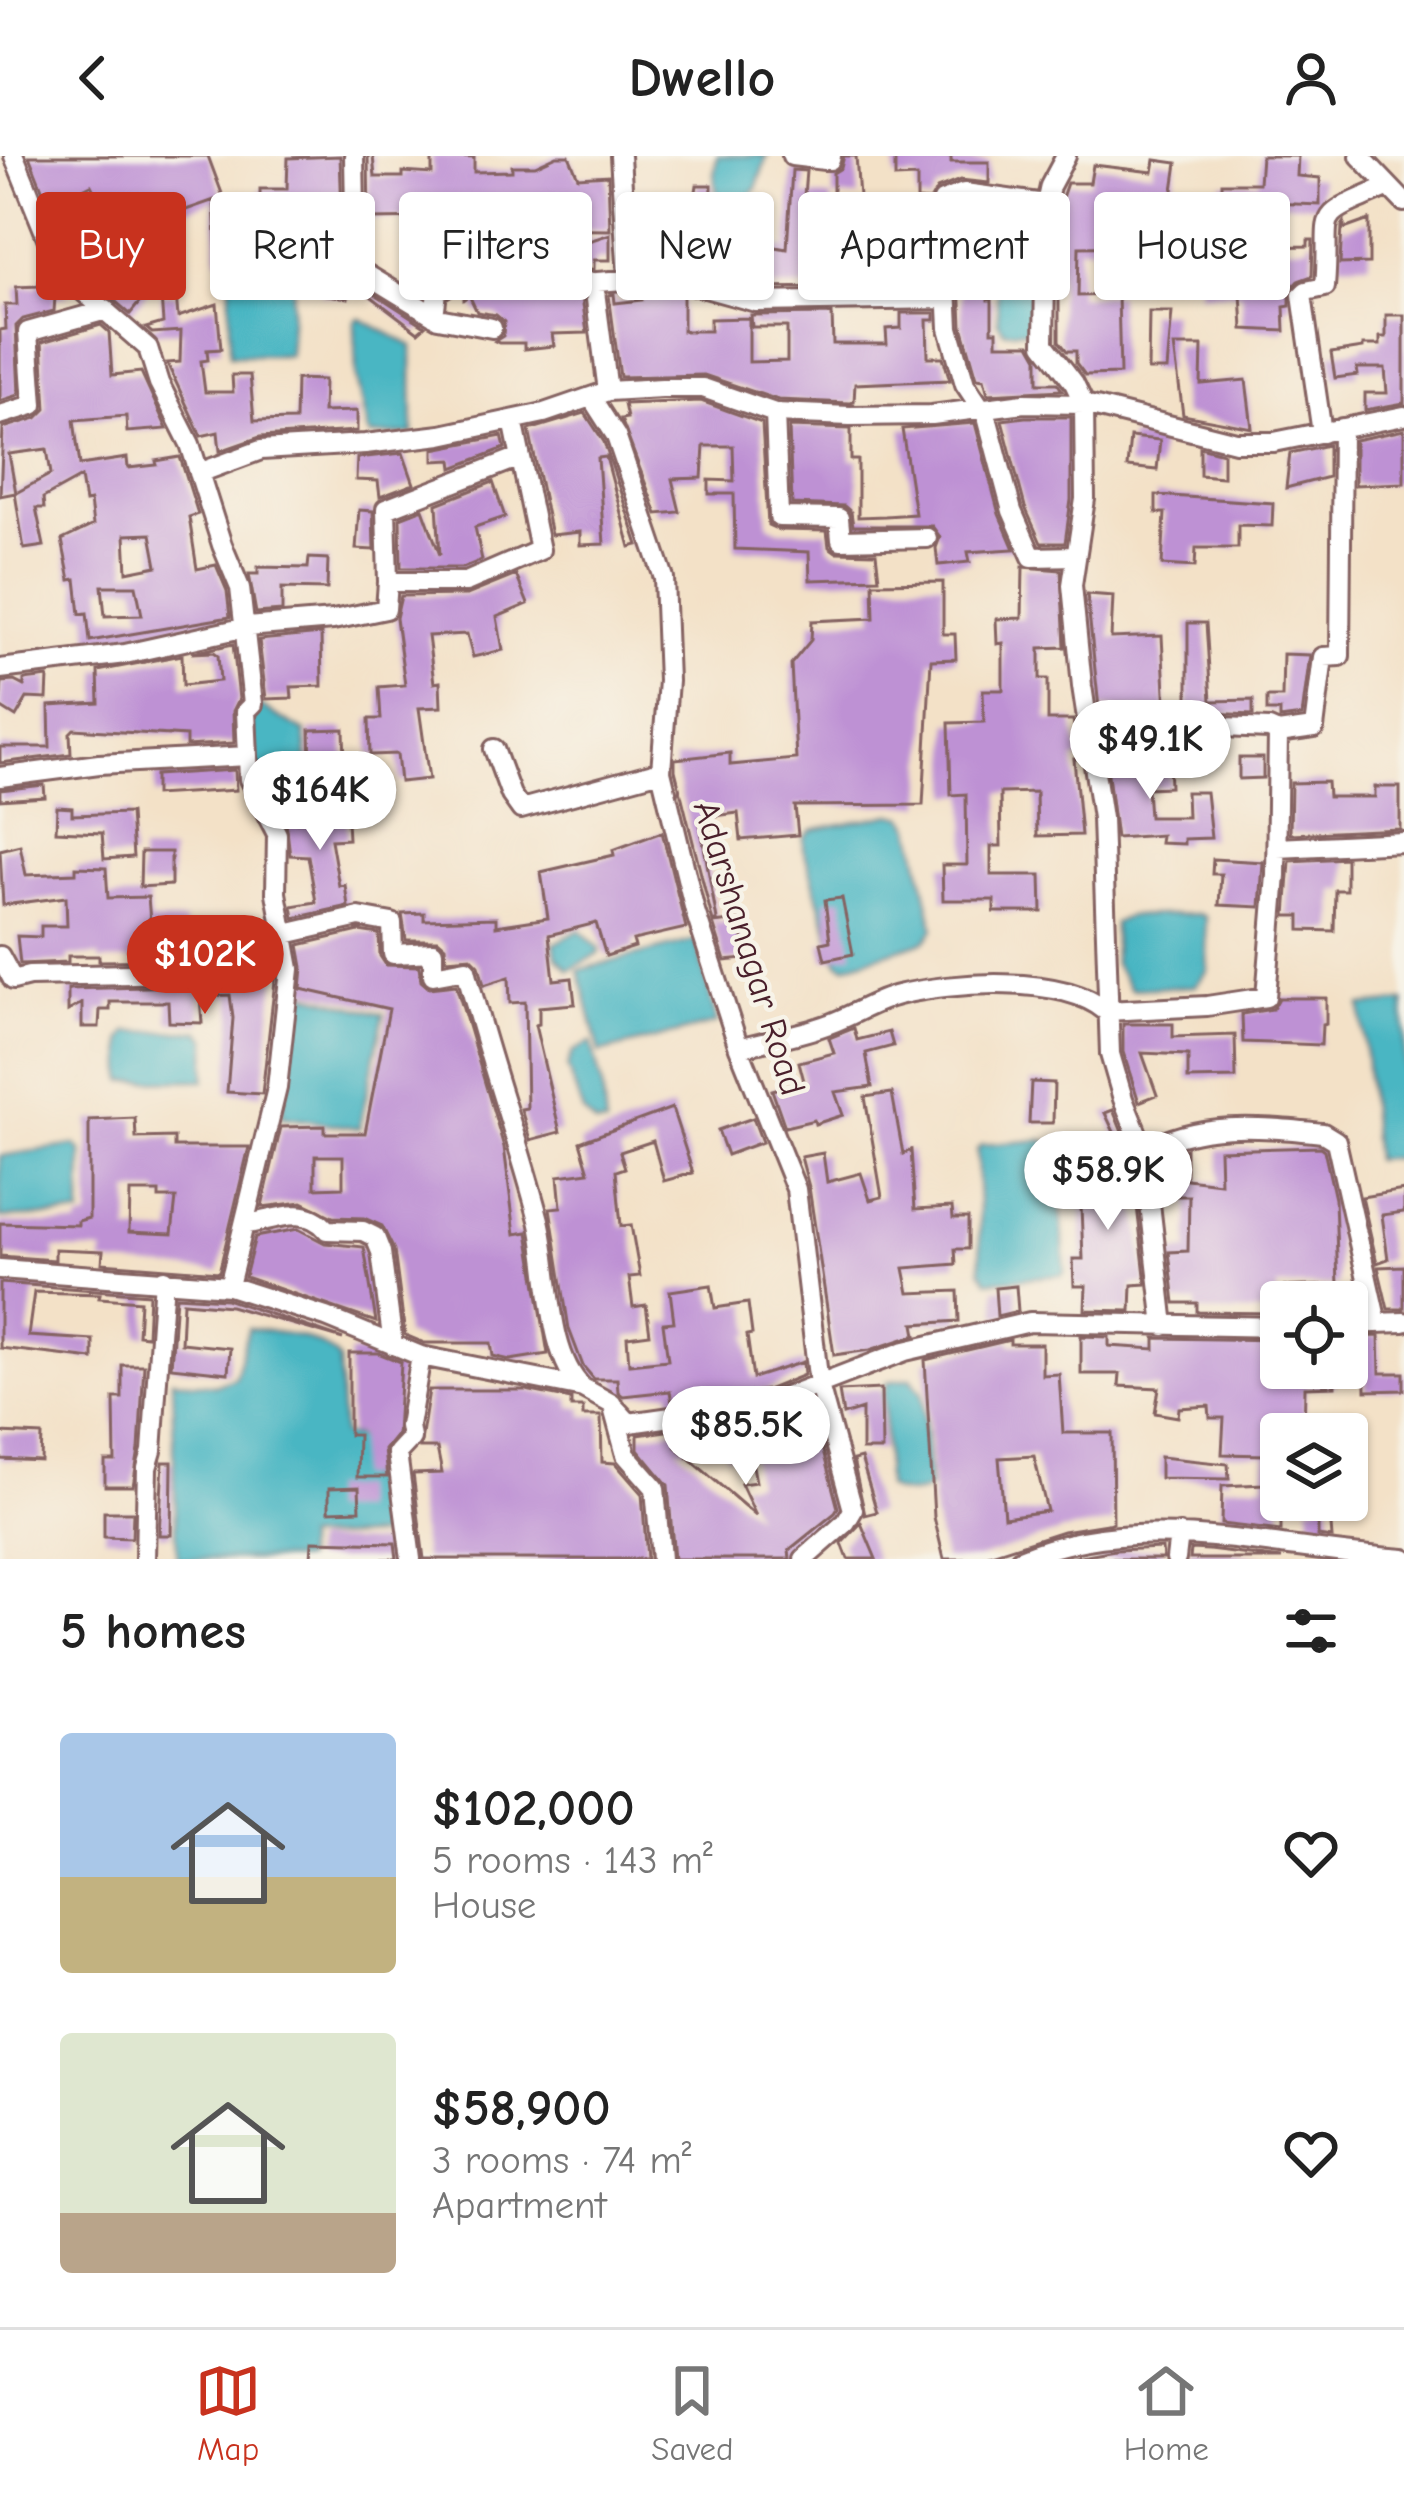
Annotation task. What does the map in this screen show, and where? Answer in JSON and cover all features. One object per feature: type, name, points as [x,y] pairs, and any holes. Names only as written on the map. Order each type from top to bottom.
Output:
[{"type":"street","points":[[14,156],[61,272],[148,347],[159,383],[190,444],[240,588],[253,704],[246,711],[250,779],[277,834],[275,872],[290,969],[277,1088],[229,1286]]},
{"type":"street","points":[[354,156],[356,268],[434,316],[492,328]]},
{"type":"street","points":[[620,156],[622,192]]},
{"type":"street","points":[[792,156],[825,160],[831,156]]},
{"type":"street","points":[[1049,192],[1066,156]]},
{"type":"street","points":[[1360,156],[1404,202]]},
{"type":"street","points":[[1322,433],[1302,295],[1325,287],[1325,226],[1330,213],[1388,188]]},
{"type":"street","points":[[434,316],[437,292],[467,273],[529,286],[616,280]]},
{"type":"street","points":[[594,284],[600,394]]},
{"type":"street","points":[[751,300],[884,300]]},
{"type":"street","points":[[947,300],[949,328],[965,384],[981,406],[1012,511],[1032,557],[1076,556]]},
{"type":"street","points":[[1045,300],[1044,344],[1084,404],[1084,499],[1072,586],[1102,818],[1106,1011],[1110,1054],[1144,1151],[1164,1326]]},
{"type":"street","points":[[0,415],[33,405],[28,332],[106,310]]},
{"type":"street","points":[[200,473],[262,450],[365,444],[513,420],[600,394],[703,388],[775,413],[884,417],[981,406],[1084,404],[1236,442],[1274,442],[1404,416]]},
{"type":"street","name":"Adarshanagar Road","points":[[600,394],[664,578],[668,681],[661,771],[695,910],[739,1048],[796,1189],[819,1385],[853,1510],[804,1559]]},
{"type":"street","points":[[775,413],[779,517],[839,518],[841,541],[927,538]]},
{"type":"street","points":[[388,582],[466,582],[540,550],[513,420]]},
{"type":"street","points":[[1088,722],[1278,733],[1313,728],[1323,657],[1340,656],[1342,428]]},
{"type":"street","points":[[0,669],[125,654],[247,627],[333,620],[386,609],[386,509],[520,457]]},
{"type":"street","points":[[739,1048],[826,1026],[897,996],[955,988],[1023,984],[1091,998],[1106,1011],[1207,1006],[1266,997],[1277,848],[1278,733]]},
{"type":"street","points":[[494,749],[520,809],[661,771]]},
{"type":"street","points":[[0,777],[100,764],[248,756]]},
{"type":"street","points":[[1277,848],[1404,842]]},
{"type":"street","points":[[0,956],[13,980],[184,973],[222,966],[228,950],[359,916],[392,923],[393,954],[433,952],[434,975],[466,969],[539,1220],[562,1353],[572,1377],[612,1404],[629,1423],[770,1403],[905,1351],[1030,1322],[1260,1327]]},
{"type":"street","points":[[1144,1151],[1172,1136],[1217,1126],[1324,1133],[1336,1141],[1377,1323]]},
{"type":"street","points":[[244,1225],[305,1213],[327,1230],[363,1232],[375,1238],[393,1345]]},
{"type":"street","points":[[0,1269],[229,1286],[326,1317],[421,1357],[583,1388]]},
{"type":"street","points":[[145,1559],[147,1468],[164,1279]]},
{"type":"street","points":[[1368,1323],[1404,1322]]},
{"type":"street","points":[[411,1559],[398,1453],[411,1438],[421,1357]]},
{"type":"street","points":[[612,1404],[626,1455],[655,1488],[661,1559]]},
{"type":"street","points":[[1176,1559],[1179,1534]]},
{"type":"street","points":[[1020,1559],[1089,1539],[1179,1534],[1404,1558]]},
{"type":"water","points":[[717,156],[767,156],[753,192],[717,192]]},
{"type":"water","points":[[230,300],[292,300],[289,355],[230,355]]},
{"type":"water","points":[[997,300],[1034,300],[1029,330],[1004,331],[998,322]]},
{"type":"water","points":[[359,318],[412,346],[413,434],[368,433],[356,378],[355,321]]},
{"type":"water","points":[[260,706],[305,732],[308,769],[254,770],[249,714]]},
{"type":"water","points":[[892,814],[905,817],[912,827],[934,929],[925,941],[845,966],[838,963],[804,838],[812,830]]},
{"type":"water","points":[[1129,916],[1205,917],[1208,971],[1195,986],[1131,989],[1114,964],[1114,923]]},
{"type":"water","points":[[580,930],[600,949],[599,954],[569,970],[556,956],[554,944]]},
{"type":"water","points":[[696,940],[717,1023],[600,1053],[579,970]]},
{"type":"water","points":[[296,991],[384,1014],[359,1128],[282,1117]]},
{"type":"water","points":[[1404,1002],[1404,1157],[1374,1160],[1361,1006]]},
{"type":"water","points":[[200,1031],[207,1039],[205,1080],[124,1081],[123,1040],[128,1032]]},
{"type":"water","points":[[591,1042],[606,1125],[596,1125],[583,1112],[567,1066],[573,1052]]},
{"type":"water","points":[[1042,1140],[1056,1145],[1058,1153],[1065,1271],[988,1281],[981,1270],[977,1150],[981,1145]]},
{"type":"water","points":[[75,1145],[82,1152],[81,1215],[0,1218],[0,1156]]},
{"type":"water","points":[[248,1329],[310,1340],[339,1360],[342,1435],[362,1438],[364,1475],[396,1506],[400,1532],[396,1535],[304,1539],[304,1559],[177,1559],[172,1380],[214,1385],[235,1377]]},
{"type":"water","points":[[911,1378],[922,1393],[929,1488],[908,1494],[886,1487],[884,1396],[887,1382]]},
{"type":"building","points":[[29,156],[208,156],[221,192],[210,192],[210,201],[186,210],[186,192],[95,192],[91,185],[77,192],[43,192]]},
{"type":"building","points":[[340,156],[341,192],[260,192],[287,189],[288,158]]},
{"type":"building","points":[[368,156],[373,156],[375,177],[403,177],[403,172],[432,174],[432,156],[474,158],[474,172],[512,171],[512,166],[535,166],[569,156],[578,177],[608,175],[610,230],[592,230],[592,192],[399,192],[399,219],[375,219],[375,192],[369,192]]},
{"type":"building","points":[[844,156],[856,156],[859,192],[833,192],[833,173],[841,168]]},
{"type":"building","points":[[895,156],[989,162],[989,183],[960,180],[935,192],[917,192],[917,177],[895,178]]},
{"type":"building","points":[[1261,156],[1298,156],[1297,176],[1320,178],[1320,205],[1290,204],[1290,192],[1222,192],[1222,183],[1259,183]]},
{"type":"building","points":[[1155,160],[1177,163],[1173,192],[1094,192],[1094,247],[1079,247],[1078,296],[1118,300],[1120,374],[1085,375],[1076,363],[1076,351],[1067,351],[1059,341],[1059,300],[1070,300],[1067,183],[1090,183],[1093,165],[1153,172]]},
{"type":"building","points":[[792,170],[806,171],[804,192],[798,192],[798,287],[774,288],[774,247],[787,249]]},
{"type":"building","points":[[697,185],[712,185],[712,192],[696,192]]},
{"type":"building","points":[[1369,220],[1369,263],[1340,264],[1342,226]]},
{"type":"building","points":[[610,234],[610,260],[594,260],[592,269],[592,240]]},
{"type":"building","points":[[1308,240],[1313,240],[1312,276],[1290,290],[1290,246],[1308,246]]},
{"type":"building","points":[[36,286],[36,300],[55,300],[54,311],[23,319],[16,326],[19,395],[0,401],[0,330],[6,329],[5,305],[17,305],[16,287]]},
{"type":"building","points":[[375,294],[425,326],[418,332],[375,299]]},
{"type":"building","points":[[614,294],[615,303],[683,300],[683,331],[710,331],[710,319],[749,318],[749,362],[787,361],[787,327],[752,327],[751,315],[832,314],[833,344],[887,344],[886,329],[901,328],[901,313],[935,313],[935,320],[927,320],[928,357],[943,357],[950,380],[855,384],[854,402],[850,403],[778,400],[704,375],[620,377],[609,295]]},
{"type":"building","points":[[114,300],[141,300],[130,314]]},
{"type":"building","points":[[161,300],[177,300],[178,317],[217,304],[221,349],[207,350],[208,360],[201,361],[205,392],[233,392],[232,375],[250,375],[254,421],[295,420],[296,379],[324,380],[323,412],[357,411],[357,431],[260,437],[220,451],[218,432],[201,436],[167,363],[180,362],[181,331],[152,333],[146,328],[163,323]]},
{"type":"building","points":[[471,300],[582,300],[587,333],[552,334],[554,346],[524,349],[524,343],[495,341],[503,336],[504,322],[496,315],[477,312]]},
{"type":"building","points":[[961,300],[992,300],[997,344],[1030,344],[1038,358],[1038,383],[1057,383],[1062,390],[988,394],[984,379],[977,378],[962,326]]},
{"type":"building","points":[[1241,300],[1290,300],[1290,306],[1284,307],[1285,331],[1243,329]]},
{"type":"building","points":[[1149,312],[1172,312],[1167,370],[1148,370]]},
{"type":"building","points":[[1386,315],[1404,315],[1404,403],[1365,410],[1365,393],[1387,393],[1385,368],[1357,368],[1358,375],[1335,378],[1331,353],[1380,345],[1380,337],[1386,337]]},
{"type":"building","points":[[101,325],[109,332],[112,375],[141,372],[167,429],[127,432],[126,416],[74,420],[80,465],[127,458],[128,468],[180,457],[198,514],[189,517],[197,569],[216,565],[227,591],[230,617],[90,641],[87,613],[80,614],[76,579],[70,580],[62,540],[93,525],[81,477],[43,498],[44,508],[36,508],[44,546],[24,549],[15,493],[0,496],[3,428],[37,418],[46,409],[42,342]],"holes":[[[47,449],[51,474],[16,493],[9,454]],[[151,534],[157,566],[127,572],[125,535]],[[102,586],[136,586],[142,615],[105,616]]]},
{"type":"building","points":[[1174,346],[1202,346],[1201,384],[1246,380],[1252,428],[1183,415]]},
{"type":"building","points":[[701,401],[762,423],[768,525],[779,530],[827,531],[829,547],[836,552],[876,553],[879,578],[810,580],[809,552],[735,549],[734,494],[709,494],[709,480],[734,481],[733,446],[704,446],[702,478],[672,479],[680,512],[657,514],[621,419],[627,418],[624,404]]},
{"type":"building","points":[[585,413],[604,442],[638,545],[630,547],[606,457],[598,458],[604,544],[580,545],[580,532],[551,535],[529,430]]},
{"type":"building","points":[[1071,417],[1071,500],[1065,543],[1041,543],[1025,507],[1002,420]]},
{"type":"building","points":[[975,423],[999,514],[1014,549],[968,552],[970,562],[938,565],[940,537],[932,526],[853,526],[851,512],[844,506],[792,504],[789,427],[851,429],[851,460],[858,460],[858,517],[915,514],[902,429]]},
{"type":"building","points":[[1404,430],[1404,483],[1355,485],[1355,440]]},
{"type":"building","points":[[502,436],[505,448],[453,468],[452,460],[434,461],[434,449]]},
{"type":"building","points":[[1130,437],[1160,440],[1157,470],[1127,467]]},
{"type":"building","points":[[1328,445],[1328,477],[1286,488],[1290,453]]},
{"type":"building","points":[[1200,447],[1223,453],[1223,477],[1200,475]]},
{"type":"building","points":[[403,453],[414,484],[380,497],[378,481],[356,480],[357,458]]},
{"type":"building","points":[[493,482],[505,517],[475,527],[482,560],[463,568],[401,568],[400,518],[423,509],[440,555],[437,504]]},
{"type":"building","points":[[1156,495],[1273,503],[1272,526],[1238,525],[1238,548],[1196,548],[1195,567],[1162,565],[1165,513],[1156,513]]},
{"type":"building","points":[[359,510],[373,511],[374,550],[356,549]]},
{"type":"building","points":[[309,558],[328,559],[327,589],[282,588],[282,611],[256,613],[249,574],[258,574],[258,567],[308,568]]},
{"type":"building","points":[[1023,567],[1061,570],[1065,647],[1040,648],[1040,679],[1048,679],[1048,720],[1073,720],[1081,835],[1037,836],[1036,792],[1000,793],[1001,846],[991,846],[991,875],[1041,875],[1042,912],[994,912],[994,900],[943,900],[942,865],[967,865],[966,794],[951,795],[949,723],[984,722],[983,690],[1003,690],[1003,643],[997,644],[996,619],[1022,618]]},
{"type":"building","points":[[516,575],[528,604],[497,617],[503,650],[473,657],[467,634],[428,636],[441,707],[419,708],[429,779],[400,782],[397,754],[370,755],[369,719],[381,719],[379,687],[405,685],[396,618],[401,596],[467,595]]},
{"type":"building","points":[[943,582],[943,634],[955,634],[956,659],[931,660],[923,805],[795,806],[798,835],[741,840],[738,813],[699,818],[717,920],[713,922],[675,759],[730,753],[730,765],[796,759],[791,664],[811,640],[812,621],[874,618],[873,583]]},
{"type":"building","points":[[1087,594],[1113,596],[1111,638],[1162,636],[1166,711],[1099,708]]},
{"type":"building","points":[[1188,623],[1206,623],[1211,701],[1253,700],[1253,715],[1188,712]]},
{"type":"building","points":[[321,634],[322,686],[291,687],[292,698],[266,699],[259,640]]},
{"type":"building","points":[[233,644],[239,699],[233,711],[234,743],[186,746],[186,736],[74,729],[71,754],[0,763],[0,747],[50,747],[49,706],[99,703],[98,671],[182,655],[183,685],[220,681],[218,655],[192,653]]},
{"type":"building","points":[[1283,654],[1310,655],[1302,716],[1280,719],[1280,711],[1267,711],[1267,697],[1282,697]]},
{"type":"building","points":[[48,677],[47,699],[27,698],[16,717],[0,707],[2,682],[24,686],[24,680]]},
{"type":"building","points":[[344,729],[345,765],[311,766],[310,730]]},
{"type":"building","points":[[1103,735],[1116,736],[1116,764],[1169,763],[1170,787],[1147,788],[1149,817],[1187,817],[1186,792],[1206,792],[1211,838],[1184,839],[1184,844],[1160,843],[1161,835],[1116,838]]},
{"type":"building","points":[[1239,758],[1263,758],[1263,778],[1239,779]]},
{"type":"building","points":[[235,770],[236,790],[155,795],[155,775]]},
{"type":"building","points":[[1327,782],[1328,797],[1375,797],[1375,787],[1400,787],[1400,829],[1290,834],[1291,783]]},
{"type":"building","points":[[44,785],[45,797],[0,800],[0,790]]},
{"type":"building","points":[[300,800],[316,800],[316,805],[346,802],[348,839],[331,840],[339,886],[345,885],[348,906],[294,918],[292,906],[316,902],[308,856],[290,855],[286,822],[301,822]]},
{"type":"building","points":[[57,807],[72,808],[72,815],[130,813],[133,857],[104,859],[102,833],[56,831]]},
{"type":"building","points":[[662,832],[686,928],[633,940],[635,947],[606,956],[596,923],[549,935],[554,980],[572,978],[575,1004],[539,1007],[539,1024],[535,1025],[560,1132],[530,1140],[521,1109],[527,1108],[525,1002],[510,1003],[509,977],[484,985],[479,965],[471,957],[446,959],[445,946],[438,940],[406,940],[402,914],[424,913],[424,920],[496,918],[496,926],[548,918],[541,872],[614,855],[613,850]]},
{"type":"building","points":[[20,845],[26,875],[76,873],[76,867],[106,868],[108,898],[148,897],[150,921],[185,921],[185,928],[220,927],[220,941],[212,954],[183,960],[99,961],[99,956],[68,956],[68,962],[20,964],[17,936],[41,937],[41,926],[67,926],[66,897],[3,905],[0,850]]},
{"type":"building","points":[[141,852],[171,852],[171,885],[140,887]]},
{"type":"building","points":[[1346,858],[1346,890],[1335,890],[1334,931],[1300,930],[1300,916],[1286,916],[1290,861]]},
{"type":"building","points":[[1213,859],[1263,862],[1260,907],[1219,905],[1221,874],[1212,874]]},
{"type":"building","points":[[842,898],[853,954],[825,960],[821,943],[830,941],[825,900]]},
{"type":"building","points":[[229,919],[267,920],[269,929],[228,937]]},
{"type":"building","points":[[741,920],[745,959],[725,961],[713,923]]},
{"type":"building","points":[[359,931],[379,934],[380,956],[386,965],[419,966],[421,981],[429,988],[456,985],[504,1147],[515,1234],[528,1232],[548,1354],[510,1360],[493,1356],[491,1343],[424,1343],[405,1335],[394,1250],[382,1226],[364,1218],[333,1217],[302,1202],[262,1207],[281,1127],[325,1126],[325,1133],[365,1133],[389,1009],[301,989],[299,945]],"holes":[[[315,1156],[343,1156],[343,1187],[315,1188]]]},
{"type":"building","points":[[276,972],[262,1094],[227,1092],[233,1018],[230,995],[200,996],[202,1023],[169,1022],[168,1002],[110,1002],[110,1010],[100,1010],[99,1027],[82,1027],[82,1003],[68,1011],[68,989],[185,986],[234,973]]},
{"type":"building","points":[[1279,998],[1326,998],[1321,1045],[1243,1042],[1242,1014],[1273,1009]]},
{"type":"building","points":[[1123,1024],[1173,1024],[1173,1037],[1235,1035],[1236,1078],[1188,1079],[1188,1055],[1142,1053],[1157,1095],[1139,1102],[1123,1052]]},
{"type":"building","points":[[854,1028],[857,1040],[889,1032],[893,1046],[866,1053],[872,1087],[835,1092],[843,1115],[785,1127],[772,1090],[804,1081],[799,1062],[834,1053],[829,1038]]},
{"type":"building","points":[[1031,1082],[1054,1083],[1053,1123],[1029,1123]]},
{"type":"building","points":[[892,1093],[903,1154],[911,1150],[915,1209],[952,1207],[953,1218],[968,1218],[968,1249],[955,1249],[956,1264],[904,1268],[909,1293],[958,1291],[959,1321],[914,1324],[916,1335],[870,1350],[834,1355],[801,1157],[823,1153],[827,1182],[861,1173],[870,1200],[882,1197],[865,1097]]},
{"type":"building","points":[[672,1108],[693,1173],[664,1181],[653,1141],[620,1152],[625,1168],[616,1171],[621,1226],[631,1225],[640,1276],[629,1277],[633,1307],[646,1305],[650,1334],[627,1337],[629,1364],[668,1360],[663,1323],[674,1322],[670,1291],[711,1285],[715,1308],[748,1303],[753,1378],[803,1362],[804,1375],[767,1390],[672,1403],[670,1391],[623,1396],[617,1379],[594,1379],[583,1366],[569,1329],[550,1208],[561,1207],[558,1176],[589,1172],[580,1142]]},
{"type":"building","points":[[1113,1110],[1131,1154],[1146,1284],[1132,1285],[1131,1311],[1085,1310],[1086,1286],[1074,1286],[1073,1259],[1083,1259],[1081,1206],[1070,1207],[1068,1174],[1130,1166],[1105,1113]]},
{"type":"building","points":[[135,1118],[136,1138],[174,1137],[174,1147],[249,1147],[219,1272],[102,1263],[103,1251],[55,1249],[55,1260],[0,1256],[0,1223],[78,1225],[89,1218],[89,1120]],"holes":[[[130,1192],[159,1192],[159,1198],[176,1198],[172,1234],[129,1232]]]},
{"type":"building","points":[[753,1118],[762,1142],[727,1155],[718,1130]]},
{"type":"building","points":[[1186,1149],[1186,1179],[1220,1183],[1219,1150],[1324,1150],[1335,1199],[1338,1281],[1260,1281],[1260,1313],[1197,1312],[1197,1303],[1175,1303],[1169,1252],[1188,1251],[1189,1196],[1163,1196],[1159,1159]]},
{"type":"building","points":[[1404,1190],[1404,1212],[1382,1215],[1388,1259],[1377,1263],[1362,1197]]},
{"type":"building","points":[[298,1229],[325,1243],[364,1247],[376,1322],[245,1277],[255,1237]]},
{"type":"building","points":[[1404,1266],[1404,1309],[1388,1309],[1378,1267]]},
{"type":"building","points":[[0,1283],[149,1294],[147,1336],[138,1335],[140,1301],[34,1292],[28,1336],[93,1340],[93,1359],[0,1348]]},
{"type":"building","points":[[1016,1286],[1018,1311],[997,1316],[995,1288]]},
{"type":"building","points":[[176,1296],[226,1299],[343,1339],[230,1306],[183,1302],[181,1343],[230,1348],[228,1373],[171,1367]]},
{"type":"building","points":[[1081,1336],[1109,1337],[1109,1346],[1155,1349],[1155,1338],[1260,1340],[1260,1389],[1305,1389],[1304,1413],[1260,1413],[1260,1455],[1222,1454],[1224,1418],[1210,1418],[1209,1406],[1179,1408],[1178,1417],[1155,1413],[1159,1388],[1119,1386],[1120,1374],[1081,1374]]},
{"type":"building","points":[[1368,1336],[1379,1336],[1380,1373],[1404,1373],[1404,1390],[1366,1391]]},
{"type":"building","points":[[1010,1340],[1010,1344],[1042,1344],[1042,1375],[1059,1374],[1063,1433],[1112,1433],[1113,1523],[1063,1531],[976,1559],[944,1559],[934,1517],[925,1360]],"holes":[[[1034,1456],[1047,1511],[1004,1517],[999,1458]]]},
{"type":"building","points":[[349,1353],[378,1353],[401,1362],[397,1434],[384,1450],[387,1477],[357,1477],[358,1435],[349,1435]]},
{"type":"building","points":[[122,1365],[144,1365],[139,1449],[133,1486],[105,1486],[105,1461],[115,1461],[114,1398],[122,1398]]},
{"type":"building","points":[[881,1389],[882,1450],[862,1450],[862,1409],[843,1415],[839,1391]]},
{"type":"building","points":[[429,1390],[526,1390],[571,1399],[571,1407],[583,1407],[583,1416],[601,1416],[602,1462],[615,1463],[642,1494],[647,1559],[424,1559],[413,1474],[442,1473],[437,1448],[420,1448]]},
{"type":"building","points":[[810,1402],[838,1508],[835,1513],[789,1550],[790,1559],[674,1559],[668,1485],[638,1449],[638,1435],[701,1426],[701,1448],[677,1448],[756,1516],[741,1484],[756,1482],[749,1445],[727,1456],[714,1429],[774,1416]]},
{"type":"building","points":[[0,1433],[42,1435],[41,1461],[0,1459]]},
{"type":"building","points":[[1160,1457],[1228,1464],[1229,1479],[1160,1478]]},
{"type":"building","points":[[861,1458],[877,1512],[865,1515],[853,1460]]},
{"type":"building","points":[[163,1462],[172,1462],[171,1535],[159,1535]]},
{"type":"building","points":[[1260,1484],[1260,1521],[1281,1521],[1281,1531],[1221,1524],[1222,1486]]},
{"type":"building","points":[[359,1487],[360,1510],[329,1511],[329,1488]]},
{"type":"building","points":[[104,1512],[133,1512],[132,1538],[104,1537]]},
{"type":"building","points":[[1318,1521],[1331,1521],[1332,1538],[1318,1536]]},
{"type":"building","points":[[861,1523],[876,1559],[848,1559],[842,1543]]},
{"type":"building","points":[[312,1541],[395,1543],[397,1559],[311,1559]]},
{"type":"building","points":[[1162,1548],[1163,1559],[1064,1559],[1115,1550]]},
{"type":"building","points":[[1191,1549],[1209,1550],[1282,1559],[1190,1559]]}]
